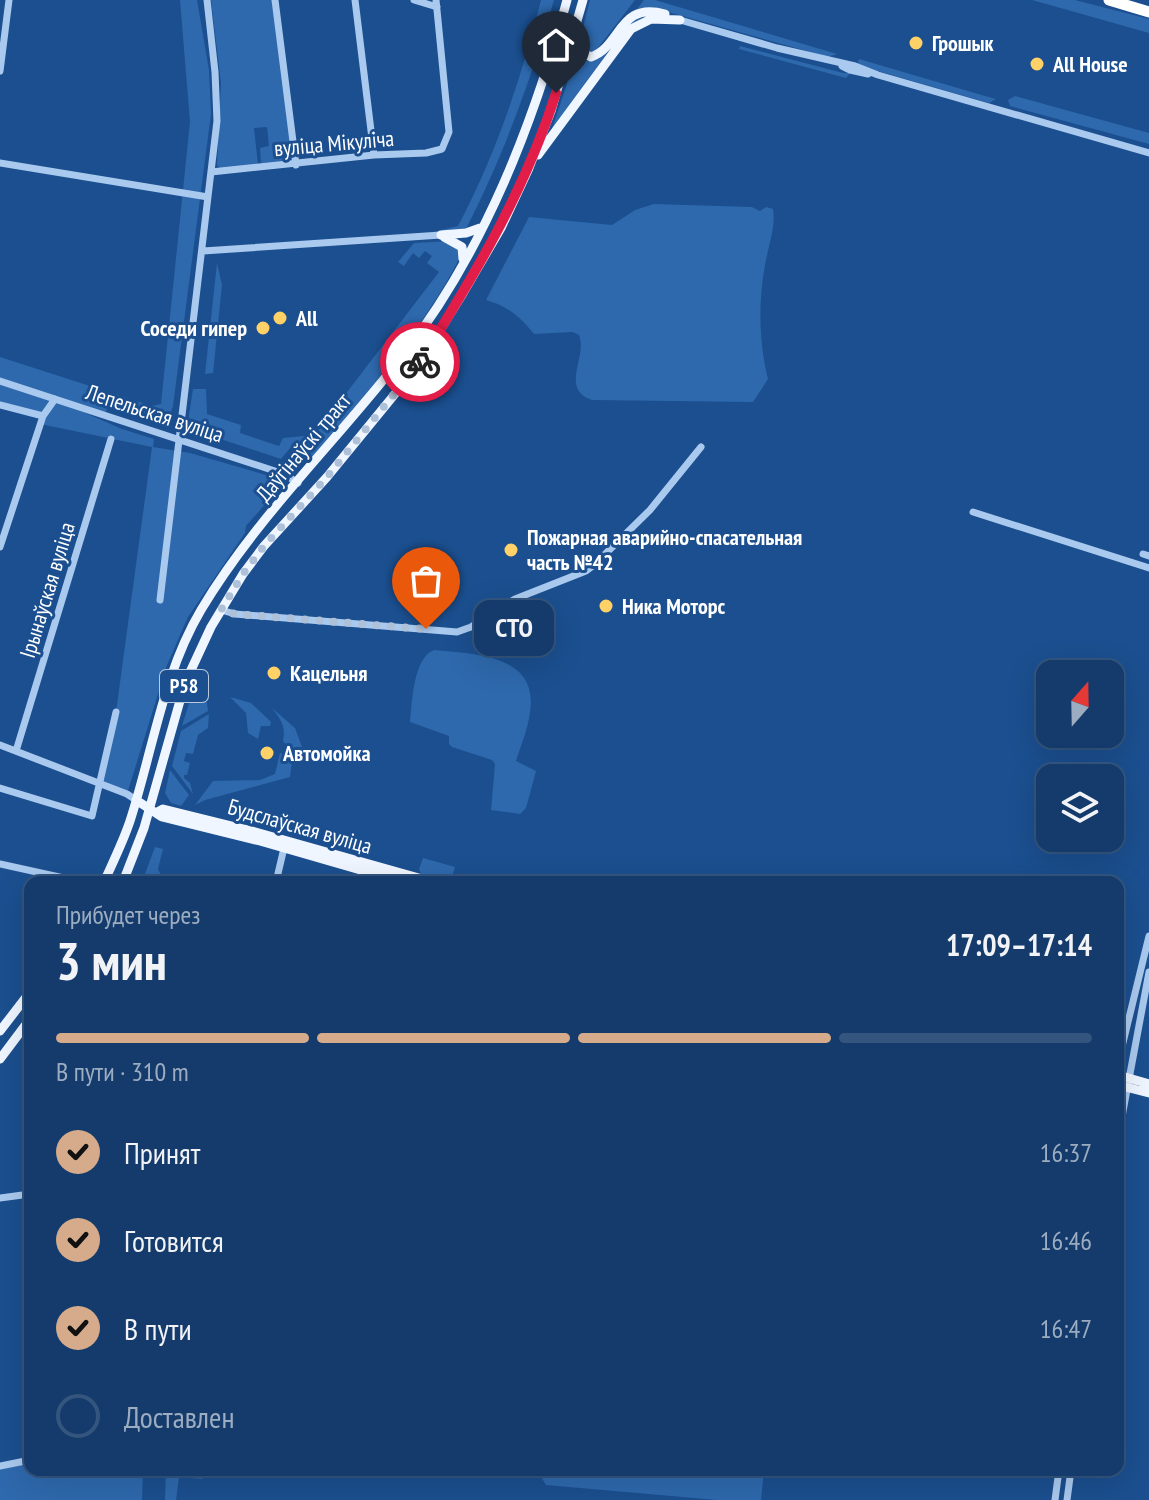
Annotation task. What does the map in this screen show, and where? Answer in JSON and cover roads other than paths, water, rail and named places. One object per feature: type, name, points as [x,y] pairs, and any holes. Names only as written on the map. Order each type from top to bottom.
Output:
[{"type":"highway","points":[[1109,0],[1149,12]]},
{"type":"main road","name":"Даўгінаўскі тракт","points":[[107,876],[136,800],[172,673],[199,613],[242,549],[405,353],[447,292],[485,222],[531,116],[567,0]]},
{"type":"main road","name":"Даўгінаўскі тракт","points":[[126,876],[153,811],[185,683],[221,610],[257,555],[417,367],[501,228],[551,111],[583,0]]},
{"type":"main road","name":"Р58","points":[[573,34],[578,50],[591,57],[600,54],[622,24],[641,13],[662,13],[680,20]]},
{"type":"main road","name":"Р58","points":[[529,168],[631,29],[651,19],[680,20]]},
{"type":"main road","points":[[441,235],[476,231],[485,222]]},
{"type":"main road","points":[[441,235],[462,247],[464,262]]},
{"type":"main road","points":[[298,483],[312,493]]},
{"type":"main road","points":[[161,708],[177,713]]},
{"type":"main road","points":[[136,800],[153,811]]},
{"type":"main road","name":"Будслаўская вуліца","points":[[153,811],[163,809],[230,825],[412,876]]},
{"type":"main road","name":"Будслаўская вуліца","points":[[153,811],[162,817],[381,876]]},
{"type":"main road","points":[[0,1031],[24,1000]]},
{"type":"main road","points":[[0,1059],[24,1027]]},
{"type":"main road","points":[[1124,1081],[1149,1084]]},
{"type":"main road","points":[[1124,1082],[1149,1093]]},
{"type":"street","points":[[0,71],[9,0]]},
{"type":"street","points":[[160,600],[217,121],[207,0]]},
{"type":"street","points":[[275,0],[296,165]]},
{"type":"street","points":[[355,0],[374,155]]},
{"type":"street","points":[[414,0],[436,3]]},
{"type":"street","name":"вуліца Мікуліча","points":[[211,172],[442,149],[449,132],[436,3]]},
{"type":"street","name":"Р58","points":[[680,20],[855,66],[1149,153]]},
{"type":"street","points":[[0,163],[208,197]]},
{"type":"street","points":[[203,251],[441,235]]},
{"type":"street","name":"Лепельская вуліца","points":[[0,381],[284,474],[298,483]]},
{"type":"street","points":[[0,547],[43,416],[55,399]]},
{"type":"street","points":[[0,405],[43,416]]},
{"type":"street","name":"Ірынаўская вуліца","points":[[16,751],[111,439]]},
{"type":"street","points":[[221,610],[235,614],[457,632],[471,627],[515,599],[569,579],[594,565],[650,510],[701,447]]},
{"type":"street","points":[[973,512],[1149,568]]},
{"type":"street","points":[[0,788],[92,816],[116,712]]},
{"type":"street","points":[[0,745],[136,800]]},
{"type":"street","points":[[277,876],[284,848]]},
{"type":"street","points":[[0,864],[55,876]]},
{"type":"street","points":[[1124,1038],[1149,936]]},
{"type":"street","points":[[1124,1073],[1149,972]]},
{"type":"street","points":[[0,1198],[24,1195]]},
{"type":"street","points":[[0,1466],[24,1461]]},
{"type":"street","points":[[1055,1500],[1058,1476]]},
{"type":"street","points":[[1067,1500],[1070,1476]]},
{"type":"place","name":"Грошык","points":[[916,43]]},
{"type":"place","name":"All House","points":[[1037,64]]},
{"type":"place","name":"All","points":[[280,318]]},
{"type":"place","name":"Соседи гипер","points":[[263,328]]},
{"type":"place","name":"Пожарная аварийно-спасательная часть №42","points":[[511,550]]},
{"type":"place","name":"Ника Моторс","points":[[606,606]]},
{"type":"place","name":"СТО","points":[[426,629]]},
{"type":"place","name":"Кацельня","points":[[274,673]]},
{"type":"place","name":"Автомойка","points":[[267,753]]}]
